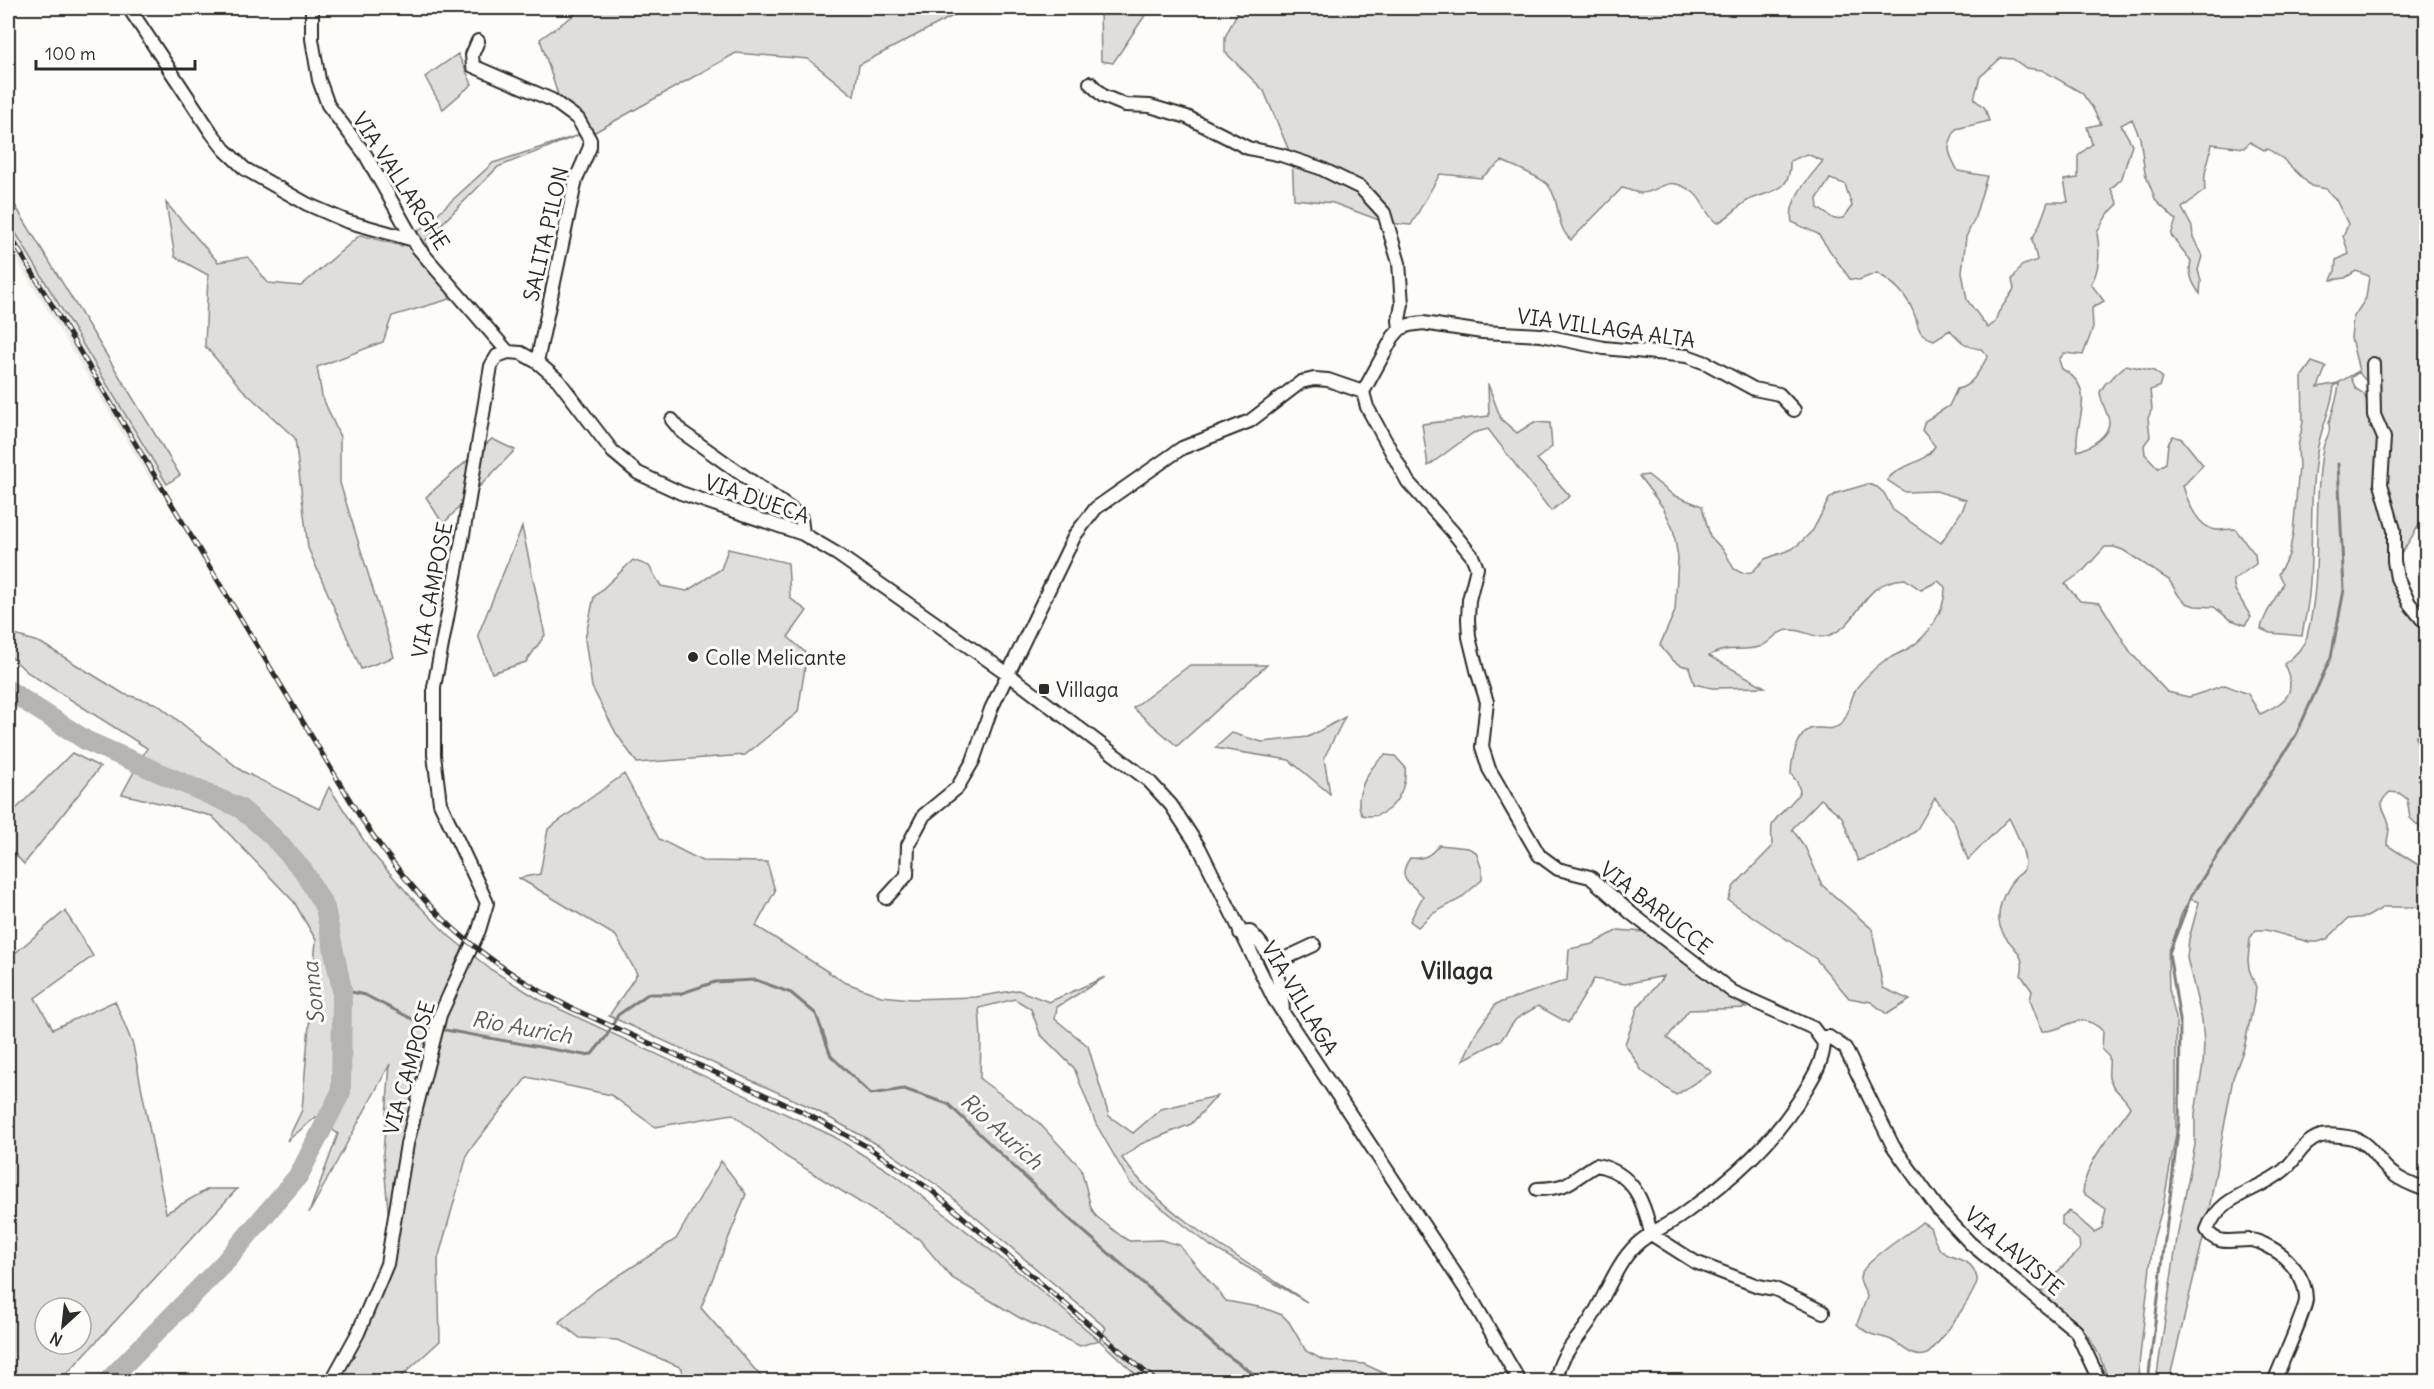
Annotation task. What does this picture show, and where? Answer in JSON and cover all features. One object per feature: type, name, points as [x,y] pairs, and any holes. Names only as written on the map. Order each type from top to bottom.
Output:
[{"type":"street","points":[[129,8],[211,132],[224,149],[245,169],[307,204],[346,221],[414,240]]},
{"type":"street","name":"VIA VALLARGHE","points":[[312,8],[312,39],[315,59],[319,80],[328,105],[365,154],[418,248],[508,352]]},
{"type":"street","name":"SALITA PILON","points":[[478,41],[472,55],[473,66],[552,100],[578,119],[590,140],[590,147],[576,179],[537,362]]},
{"type":"street","points":[[886,898],[907,875],[908,844],[924,815],[957,788],[972,761],[1008,674],[1075,535],[1096,508],[1182,448],[1250,421],[1301,382],[1314,379],[1328,380],[1363,392],[1393,337],[1400,329],[1402,304],[1399,263],[1384,213],[1360,188],[1320,168],[1281,155],[1248,148],[1187,117],[1150,106],[1125,105],[1102,96],[1090,83]]},
{"type":"street","name":"VIA VILLAGA ALTA","points":[[1400,329],[1423,323],[1482,332],[1541,335],[1604,348],[1687,357],[1706,363],[1754,388],[1779,394],[1794,410]]},
{"type":"street","name":"VIA DUECA","points":[[508,352],[521,353],[537,362],[558,380],[613,452],[638,473],[681,493],[803,534],[837,554],[1008,674]]},
{"type":"street","name":"VIA CAMPOSE","points":[[331,1382],[358,1333],[387,1264],[407,1144],[440,1015],[476,939],[488,903],[440,803],[434,755],[434,687],[464,529],[491,366],[497,356],[508,352]]},
{"type":"street","points":[[2373,364],[2374,415],[2384,438],[2381,484],[2394,530],[2394,561],[2397,578],[2409,603],[2427,624]]},
{"type":"street","name":"VIA BARUCCE","points":[[1363,392],[1367,407],[1408,482],[1452,531],[1472,556],[1477,568],[1469,600],[1468,619],[1475,665],[1487,702],[1482,747],[1489,769],[1539,855],[1558,869],[1590,878],[1632,914],[1733,992],[1756,1004],[1792,1017],[1813,1028],[1821,1037]]},
{"type":"street","points":[[672,420],[682,432],[792,510],[801,518],[803,534]]},
{"type":"street","name":"VIA VILLAGA","points":[[1008,674],[1149,781],[1171,805],[1200,849],[1240,933],[1283,1013],[1470,1296],[1520,1382]]},
{"type":"street","points":[[1240,933],[1250,932],[1260,941],[1274,964],[1282,990],[1283,1013]]},
{"type":"street","points":[[1274,964],[1314,945]]},
{"type":"street","points":[[1556,1382],[1558,1369],[1569,1346],[1590,1321],[1627,1254],[1651,1234],[1668,1225],[1720,1188],[1762,1149],[1790,1116],[1818,1069],[1824,1053],[1824,1043],[1821,1037]]},
{"type":"street","name":"VIA LAVISTE","points":[[1821,1037],[1829,1037],[1845,1048],[1893,1146],[1939,1210],[1970,1243],[2076,1331],[2100,1382]]},
{"type":"street","points":[[2274,1382],[2306,1300],[2302,1283],[2294,1265],[2277,1251],[2252,1240],[2220,1241],[2210,1236],[2206,1230],[2211,1218],[2226,1203],[2284,1170],[2307,1143],[2320,1136],[2345,1137],[2368,1145],[2379,1161],[2394,1175],[2427,1190]]},
{"type":"street","points":[[1537,1189],[1558,1188],[1596,1166],[1609,1167],[1625,1179],[1640,1195],[1646,1209],[1651,1234],[1695,1262],[1758,1286],[1774,1289],[1823,1312]]},
{"type":"shaded area","points":[[584,8],[968,8],[859,65],[854,96],[808,59],[736,53],[595,132],[558,95],[540,39]]},
{"type":"shaded area","points":[[1100,8],[1150,8],[1113,63],[1101,61]]},
{"type":"shaded area","points":[[1233,8],[2426,8],[2426,490],[2419,494],[2426,500],[2423,517],[2397,562],[2397,529],[2383,483],[2389,437],[2381,418],[2374,410],[2371,397],[2374,390],[2359,372],[2351,378],[2356,389],[2364,394],[2371,413],[2370,421],[2381,440],[2378,484],[2392,530],[2393,580],[2400,600],[2426,633],[2426,739],[2416,736],[2417,745],[2426,754],[2426,833],[2410,818],[2407,799],[2399,793],[2390,792],[2385,797],[2382,807],[2389,824],[2387,845],[2426,870],[2426,911],[2416,907],[2384,907],[2367,917],[2348,919],[2327,939],[2318,942],[2309,942],[2266,930],[2256,930],[2250,938],[2248,960],[2256,987],[2255,997],[2244,1048],[2233,1078],[2206,1226],[2169,1381],[2156,1381],[2178,1232],[2195,1145],[2195,1113],[2203,1064],[2202,1020],[2187,958],[2189,939],[2199,902],[2190,899],[2181,915],[2168,958],[2169,989],[2176,1018],[2176,1134],[2163,1206],[2153,1240],[2139,1365],[2140,1381],[2110,1381],[2088,1336],[2066,1313],[2039,1296],[2056,1273],[2080,1250],[2079,1240],[2062,1225],[2062,1216],[2070,1211],[2094,1232],[2102,1228],[2106,1209],[2083,1193],[2085,1182],[2094,1159],[2130,1107],[2109,1078],[2109,1057],[2102,1050],[2103,1031],[2094,1024],[2079,1021],[2050,1031],[2042,1031],[2030,1000],[2032,991],[2021,975],[2021,959],[2004,935],[1999,921],[2005,892],[2025,866],[2021,844],[2009,818],[1968,860],[1954,822],[1935,798],[1916,831],[1887,850],[1858,861],[1842,817],[1821,799],[1792,829],[1805,847],[1822,885],[1872,929],[1883,988],[1910,1000],[1887,1014],[1871,1002],[1849,998],[1816,959],[1728,900],[1734,886],[1772,847],[1774,822],[1800,791],[1791,774],[1798,742],[1802,736],[1810,729],[1833,728],[1841,724],[1847,715],[1858,686],[1884,661],[1906,650],[1929,630],[1939,613],[1945,587],[1938,581],[1921,590],[1905,579],[1890,582],[1878,587],[1841,629],[1830,635],[1820,637],[1795,630],[1785,631],[1759,647],[1721,651],[1709,656],[1765,687],[1712,688],[1694,684],[1689,667],[1675,662],[1660,645],[1675,611],[1678,557],[1673,529],[1664,509],[1639,476],[1648,475],[1673,495],[1702,506],[1710,536],[1725,552],[1734,569],[1742,573],[1752,572],[1765,559],[1792,549],[1800,543],[1813,530],[1829,499],[1837,493],[1868,484],[1884,493],[1893,510],[1941,543],[1963,509],[1966,500],[1936,491],[1905,492],[1887,480],[1899,470],[1930,453],[1935,446],[1922,430],[1925,421],[1949,406],[1957,389],[1972,381],[1988,356],[1981,349],[1964,343],[1950,330],[1934,340],[1928,338],[1919,329],[1910,305],[1894,284],[1877,273],[1859,280],[1850,279],[1818,234],[1792,222],[1791,214],[1796,197],[1823,161],[1807,154],[1790,161],[1788,179],[1780,188],[1747,201],[1717,223],[1694,193],[1676,184],[1664,185],[1640,193],[1622,188],[1571,240],[1562,228],[1555,199],[1548,185],[1533,175],[1502,161],[1481,178],[1440,174],[1411,225],[1387,223],[1333,203],[1294,199],[1292,158],[1264,91],[1225,52],[1225,37],[1237,13]],"holes":[[[2001,58],[2013,59],[2026,68],[2042,70],[2082,93],[2101,124],[2087,127],[2092,144],[2078,156],[2078,178],[2064,180],[2068,202],[2048,202],[2032,239],[2037,260],[2021,266],[2012,280],[2014,289],[1998,313],[1995,322],[1988,328],[1967,300],[1962,272],[1966,237],[1974,220],[1987,176],[1958,171],[1950,155],[1949,146],[1956,129],[1989,121],[1985,108],[1974,99],[1980,77]],[[2132,119],[2140,138],[2145,173],[2156,201],[2176,220],[2171,235],[2191,261],[2191,278],[2200,294],[2201,281],[2198,270],[2202,256],[2193,237],[2192,227],[2182,208],[2205,190],[2206,171],[2212,144],[2244,148],[2250,142],[2264,150],[2268,149],[2283,159],[2311,186],[2326,189],[2336,200],[2348,224],[2343,236],[2349,254],[2336,260],[2331,280],[2345,278],[2356,271],[2369,276],[2366,298],[2353,318],[2351,338],[2359,371],[2338,383],[2318,387],[2326,367],[2312,362],[2302,376],[2303,422],[2298,447],[2299,467],[2293,533],[2289,555],[2278,574],[2283,583],[2264,618],[2261,629],[2270,633],[2302,636],[2308,604],[2315,464],[2334,385],[2339,384],[2323,448],[2320,471],[2315,590],[2307,636],[2295,655],[2284,664],[2290,689],[2283,701],[2260,714],[2248,694],[2225,685],[2189,697],[2167,692],[2131,653],[2100,603],[2080,601],[2065,584],[2083,571],[2105,547],[2114,547],[2123,550],[2169,580],[2186,603],[2214,607],[2229,619],[2245,625],[2251,617],[2235,590],[2233,580],[2256,564],[2255,554],[2235,529],[2216,530],[2204,524],[2191,506],[2183,486],[2203,465],[2182,439],[2173,436],[2168,444],[2166,463],[2158,468],[2145,454],[2144,445],[2150,437],[2148,418],[2152,409],[2150,390],[2159,387],[2162,377],[2154,371],[2126,365],[2105,384],[2100,392],[2109,421],[2106,431],[2093,444],[2078,451],[2078,430],[2082,408],[2080,387],[2074,377],[2062,369],[2059,360],[2064,353],[2083,355],[2093,328],[2092,308],[2104,301],[2091,284],[2098,259],[2097,233],[2107,215],[2118,204],[2111,189],[2122,178],[2132,144],[2121,125]],[[1830,179],[1845,184],[1852,206],[1843,218],[1834,219],[1818,208],[1817,199]]]},
{"type":"shaded area","points":[[458,54],[472,84],[443,109],[425,77]]},
{"type":"shaded area","points":[[579,135],[498,167],[425,241],[450,299],[392,316],[383,342],[317,367],[322,396],[340,437],[340,483],[394,657],[361,669],[308,548],[295,438],[242,389],[205,346],[208,275],[175,257],[166,203],[218,262],[248,257],[268,283],[301,286],[360,235],[402,246],[493,163]]},
{"type":"shaded area","points":[[8,194],[180,475],[167,484],[8,220]]},
{"type":"shaded area","points":[[8,220],[167,484],[157,491],[8,245]]},
{"type":"shaded area","points":[[1488,384],[1501,419],[1517,433],[1534,422],[1550,423],[1552,447],[1537,459],[1570,496],[1551,511],[1488,429],[1473,433],[1428,466],[1422,424],[1489,416]]},
{"type":"shaded area","points":[[492,439],[515,450],[443,524],[426,497]]},
{"type":"shaded area","points":[[522,527],[545,635],[526,662],[492,673],[478,635]]},
{"type":"shaded area","points":[[728,549],[788,563],[790,598],[807,611],[788,637],[807,654],[798,712],[745,755],[637,763],[616,733],[592,687],[585,639],[594,597],[633,560],[649,566],[661,586],[687,591],[721,569]]},
{"type":"shaded area","points":[[8,626],[15,635],[41,643],[124,694],[157,704],[242,771],[319,809],[329,787],[372,853],[449,936],[490,969],[540,1000],[833,1136],[898,1177],[1026,1278],[1099,1340],[1080,1346],[1020,1318],[952,1278],[919,1239],[785,1156],[733,1114],[655,1127],[611,1095],[527,1077],[468,1152],[438,1259],[440,1341],[396,1381],[333,1381],[393,1267],[383,1153],[390,1064],[309,1213],[338,1134],[316,1117],[287,1141],[302,1110],[316,940],[294,902],[212,816],[122,794],[147,748],[27,672],[8,654]]},
{"type":"shaded area","points":[[1190,665],[1267,665],[1177,746],[1133,708]]},
{"type":"shaded area","points":[[1345,717],[1324,758],[1330,794],[1289,760],[1215,748],[1232,733],[1262,742],[1308,737]]},
{"type":"shaded area","points":[[72,753],[100,767],[24,864],[8,847],[8,817]]},
{"type":"shaded area","points":[[1385,755],[1395,756],[1405,767],[1400,795],[1395,803],[1381,814],[1362,815],[1359,799],[1364,782],[1373,767]]},
{"type":"shaded area","points":[[624,774],[659,839],[702,861],[767,862],[775,891],[756,926],[844,982],[881,996],[912,999],[976,997],[1018,990],[1049,1002],[1105,977],[1057,1007],[1055,1019],[1088,1046],[1109,1116],[1133,1133],[1161,1109],[1217,1096],[1191,1124],[1141,1144],[1122,1158],[1159,1199],[1182,1218],[1207,1237],[1307,1302],[1212,1247],[1130,1183],[1096,1124],[1074,1068],[1040,1034],[1031,1009],[1015,999],[979,1008],[980,1079],[1038,1122],[1081,1168],[1091,1208],[1096,1216],[1121,1236],[1129,1241],[1161,1240],[1179,1245],[1226,1301],[1264,1308],[1282,1315],[1289,1322],[1306,1351],[1323,1360],[1364,1364],[1401,1381],[1143,1381],[1099,1340],[1106,1328],[941,1188],[880,1146],[810,1107],[609,1016],[637,974],[616,936],[519,878],[540,874],[548,829]]},
{"type":"shaded area","points":[[1439,845],[1468,848],[1476,852],[1482,870],[1482,880],[1460,899],[1432,914],[1418,927],[1410,921],[1423,896],[1406,879],[1404,870],[1410,858],[1427,856]]},
{"type":"shaded area","points":[[65,911],[93,956],[35,998],[53,1029],[115,1001],[133,1045],[166,1213],[208,1189],[237,1189],[93,1345],[93,1296],[33,1296],[33,1356],[83,1356],[60,1381],[8,1381],[8,959]]},
{"type":"shaded area","points":[[1618,930],[1645,932],[1746,1008],[1689,1010],[1667,1038],[1712,1072],[1676,1095],[1642,1071],[1625,1044],[1638,1007],[1664,976],[1625,984],[1594,979],[1568,1023],[1538,1006],[1516,1019],[1501,1040],[1463,1060],[1477,1031],[1496,1004],[1567,980],[1569,949],[1593,944]]},
{"type":"shaded area","points":[[721,1161],[746,1194],[701,1308],[765,1381],[683,1381],[682,1368],[617,1340],[580,1338],[559,1322],[596,1290],[676,1239]]},
{"type":"shaded area","points":[[1922,1222],[1930,1227],[1940,1249],[1971,1266],[1977,1278],[1972,1293],[1956,1318],[1932,1350],[1922,1356],[1912,1353],[1889,1339],[1868,1333],[1857,1324],[1867,1297],[1860,1279],[1867,1265]]},
{"type":"waterway","points":[[2148,1382],[2179,1122],[2180,1020],[2169,953],[2191,896],[2296,735],[2331,657],[2344,590],[2338,464]]},
{"type":"waterway","name":"Rio Aurich","points":[[8,690],[87,741],[240,808],[271,835],[303,870],[325,908],[342,990],[341,1092],[299,1175],[224,1263],[107,1382]]},
{"type":"waterway","name":"Rio Aurich","points":[[445,1030],[584,1055],[592,1054],[606,1037],[618,1015],[648,994],[679,994],[715,982],[756,980],[791,993],[816,1014],[831,1056],[871,1094],[904,1089],[948,1104],[1065,1215],[1220,1350],[1265,1382]]},
{"type":"waterway","name":"Rio Aurich","points":[[342,990],[365,995],[430,1028]]},
{"type":"railway","points":[[8,232],[359,815],[404,877],[427,903],[452,927],[506,970],[571,1008],[801,1111],[868,1147],[931,1190],[1157,1382]]},
{"type":"place","name":"Colle Melicante","points":[[693,657]]},
{"type":"place","name":"Villaga","points":[[1044,689]]},
{"type":"district","name":"Villaga","points":[[1457,970]]},
{"type":"water label","name":"Sonna","points":[[313,993]]}]
